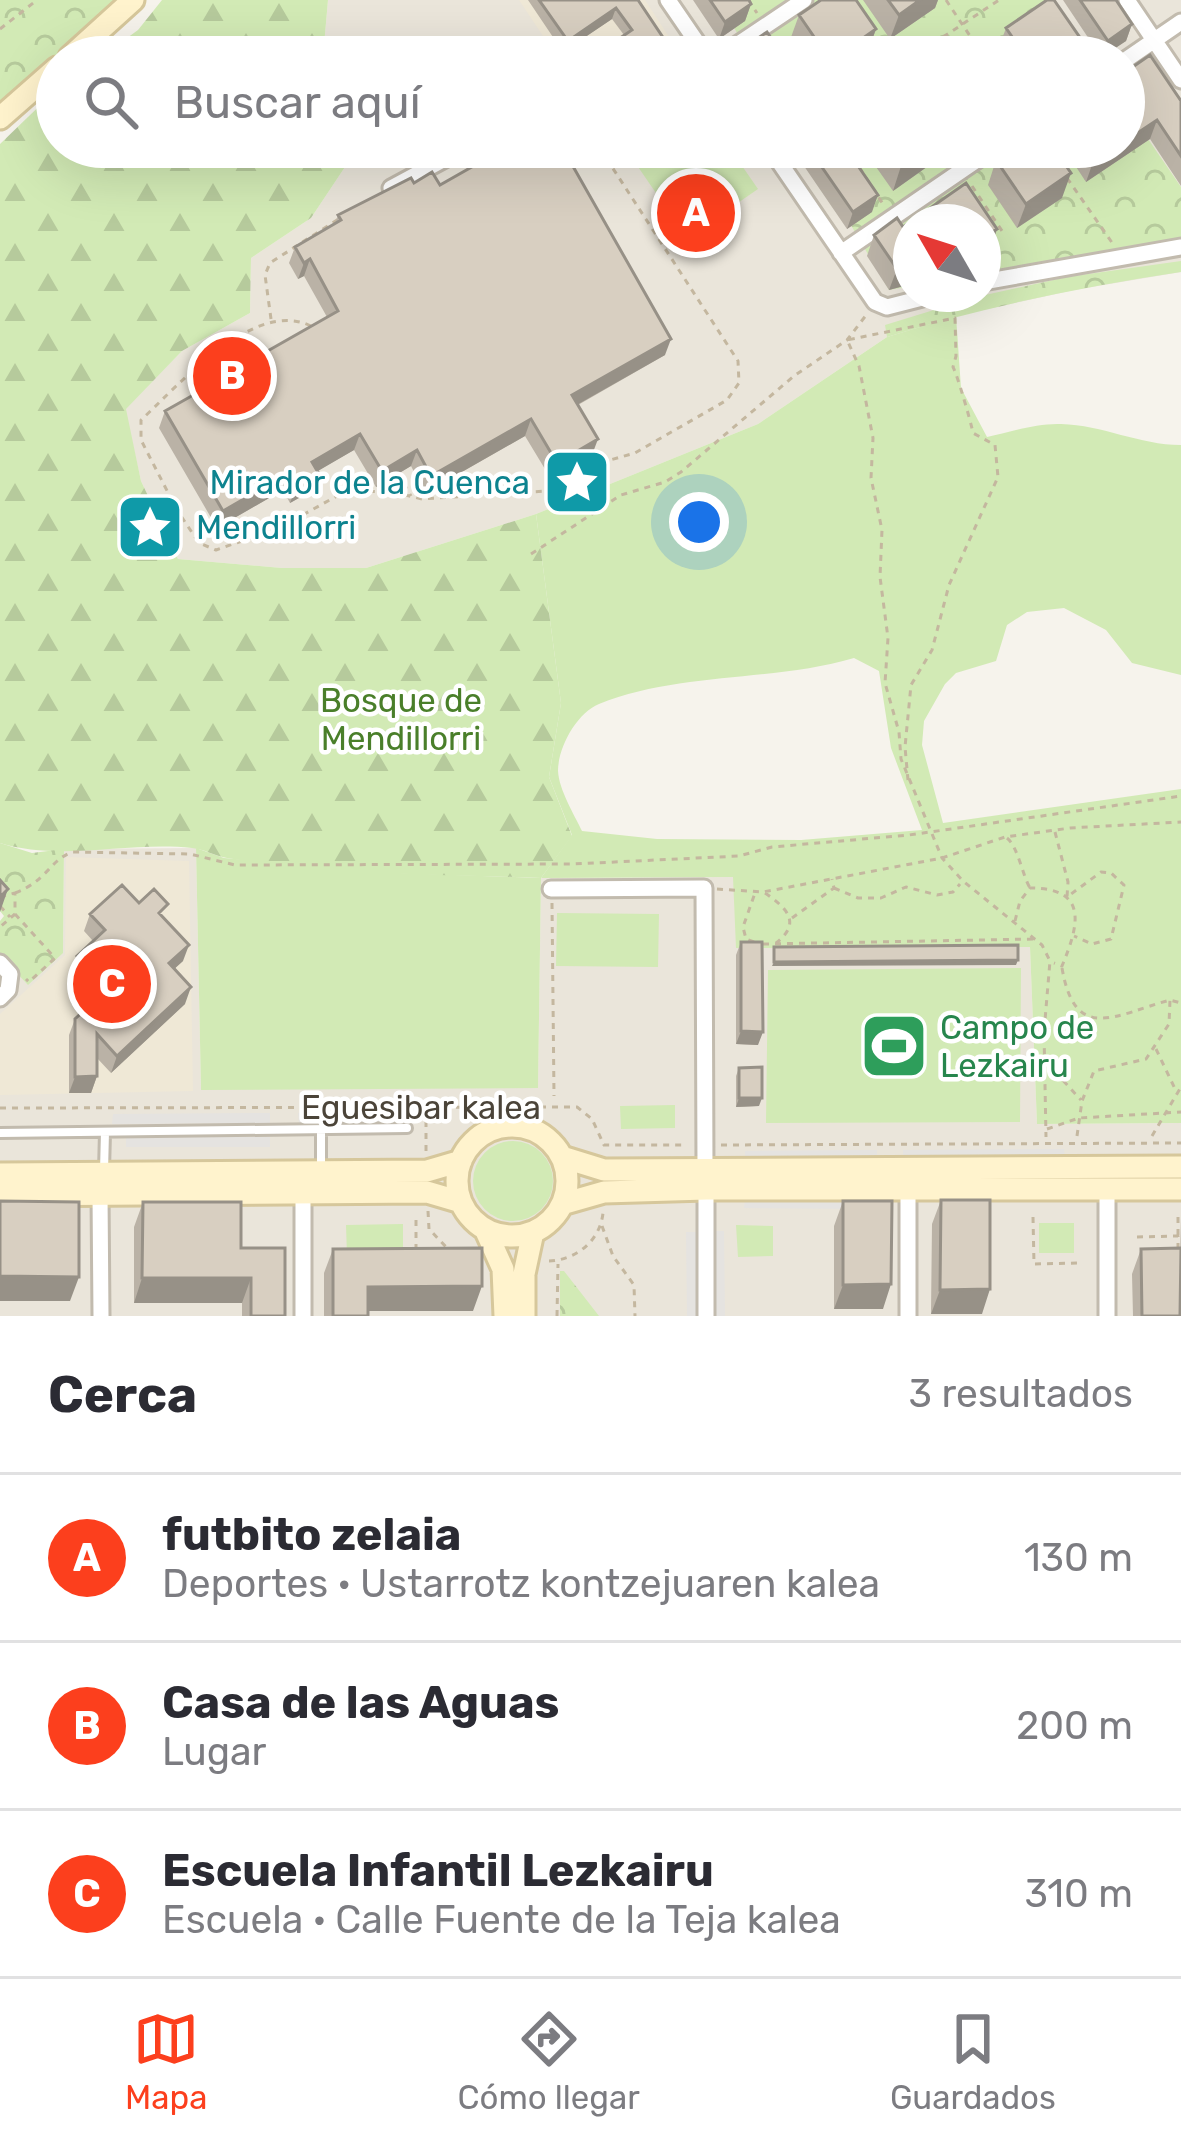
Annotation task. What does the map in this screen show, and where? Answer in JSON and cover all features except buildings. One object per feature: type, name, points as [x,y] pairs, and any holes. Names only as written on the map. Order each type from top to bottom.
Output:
[{"type":"street","points":[[93,36],[133,0]]},
{"type":"street","points":[[668,0],[693,36]]},
{"type":"street","points":[[751,36],[804,0]]},
{"type":"street","points":[[1126,0],[1181,80]]},
{"type":"street","points":[[1145,46],[1181,22]]},
{"type":"street","points":[[0,118],[36,86]]},
{"type":"street","points":[[372,199],[429,168]]},
{"type":"street","points":[[783,168],[875,302],[893,305]]},
{"type":"street","points":[[841,253],[964,168]]},
{"type":"street","points":[[1001,279],[1181,247]]},
{"type":"street","points":[[551,889],[704,888],[706,1316]]},
{"type":"street","points":[[0,998],[8,990],[7,965]]},
{"type":"street","points":[[485,1229],[517,1236],[533,1232],[562,1204],[567,1188],[562,1157],[537,1131],[519,1126],[484,1134],[461,1161],[458,1174],[461,1202],[485,1229],[503,1269],[505,1316]]},
{"type":"street","name":"Eguesibar kalea","points":[[562,1157],[604,1170],[908,1191],[1181,1190]]},
{"type":"street","name":"Eguesibar kalea","points":[[0,1174],[303,1192],[427,1182],[461,1161]]},
{"type":"street","name":"Eguesibar kalea","points":[[562,1204],[604,1192],[705,1179],[1181,1168]]},
{"type":"street","name":"Eguesibar kalea","points":[[0,1195],[102,1183],[321,1172],[427,1182],[461,1202]]},
{"type":"street","points":[[101,1316],[102,1183]]},
{"type":"street","points":[[1107,1190],[1107,1316]]},
{"type":"street","points":[[908,1191],[908,1316]]},
{"type":"street","points":[[303,1192],[303,1316]]},
{"type":"street","points":[[524,1316],[533,1232]]},
{"type":"lane","points":[[0,1133],[407,1128]]},
{"type":"lane","points":[[321,1129],[321,1172]]},
{"type":"lane","points":[[102,1183],[104,1132]]},
{"type":"path","points":[[0,28],[37,0]]},
{"type":"path","points":[[946,0],[970,36]]},
{"type":"path","points":[[944,36],[999,0]]},
{"type":"path","points":[[766,26],[773,36]]},
{"type":"path","points":[[314,327],[299,320],[271,321],[220,348],[141,421],[141,440],[199,543],[208,549],[225,549],[279,528],[346,491],[411,496],[547,491],[603,462],[635,453],[727,400],[741,376],[738,361],[613,168]]},
{"type":"path","points":[[860,168],[892,217]]},
{"type":"path","points":[[961,170],[1004,234]]},
{"type":"path","points":[[1065,174],[1120,255]]},
{"type":"path","points":[[271,321],[265,275],[270,263],[340,218]]},
{"type":"path","points":[[531,554],[621,495],[681,472],[794,376],[847,340],[875,302]]},
{"type":"path","points":[[847,340],[956,318],[952,367],[957,386],[973,433],[994,445],[998,477],[949,585],[932,650],[911,685],[905,747],[908,780]]},
{"type":"path","points":[[847,340],[859,366],[873,438],[871,478],[882,530],[880,577],[888,638],[885,683],[908,780],[943,858],[963,881],[1035,939],[1050,961],[1062,966]]},
{"type":"path","points":[[390,458],[411,496]]},
{"type":"path","points":[[0,897],[46,878],[61,856],[72,852],[190,854],[235,866],[573,864],[739,856],[772,847],[931,832],[1181,796]]},
{"type":"path","points":[[704,888],[764,892],[943,858],[1005,837],[1181,822]]},
{"type":"path","points":[[1055,830],[1067,897],[1076,913],[1074,936],[1062,966],[1072,1004],[1083,1017],[1098,1021],[1170,1000],[1181,1003]]},
{"type":"path","points":[[1005,837],[1012,843],[1030,888],[1067,897],[1101,872],[1111,873],[1124,885],[1111,939],[1092,944],[1074,936]]},
{"type":"path","points":[[832,879],[834,888]]},
{"type":"path","points":[[834,888],[858,898],[881,898],[906,887],[937,895],[953,892],[963,881]]},
{"type":"path","points":[[776,943],[789,933],[791,919],[834,888]]},
{"type":"path","points":[[1015,922],[1020,901],[1030,888]]},
{"type":"path","points":[[551,889],[554,1096]]},
{"type":"path","points":[[756,892],[743,927],[746,939],[760,944],[1035,939]]},
{"type":"path","points":[[764,892],[791,919]]},
{"type":"path","points":[[0,927],[12,915],[15,893]]},
{"type":"path","points":[[0,906],[56,958],[29,982],[7,965]]},
{"type":"path","points":[[1046,1137],[1044,1032],[1050,961]]},
{"type":"path","points":[[1077,1136],[1082,1102],[1094,1071],[1146,1059],[1168,1024],[1170,1000]]},
{"type":"path","points":[[1152,1136],[1179,1090],[1155,1047]]},
{"type":"path","points":[[1047,1063],[1082,1102]]},
{"type":"path","points":[[426,1106],[429,1228],[453,1253]]},
{"type":"path","name":"Eguesibar kalea","points":[[0,1108],[577,1107],[592,1119],[604,1145],[1181,1143]]},
{"type":"path","points":[[1045,1130],[1078,1118],[1181,1112]]},
{"type":"path","points":[[604,1192],[602,1224],[613,1256],[634,1286],[635,1316]]},
{"type":"path","points":[[1033,1217],[1034,1264],[1081,1263]]},
{"type":"path","points":[[1178,1217],[1178,1250]]},
{"type":"path","points":[[416,1220],[416,1267]]},
{"type":"path","points":[[527,1261],[558,1261],[583,1249],[602,1224]]},
{"type":"path","points":[[1137,1237],[1178,1236]]},
{"type":"path","points":[[557,1316],[558,1261]]},
{"type":"shaded area","name":"Mendillorri","points":[[328,0],[1181,0],[1181,272],[1001,306],[1001,204],[893,204],[893,312],[974,312],[887,337],[758,424],[536,514],[366,568],[282,568],[178,559],[141,481],[125,409],[182,351],[250,313],[251,258],[311,218],[344,168],[1145,168],[1145,36],[325,36]]},
{"type":"shaded area","points":[[519,0],[645,0],[668,36],[543,36]]},
{"type":"shaded area","points":[[196,848],[201,1089],[538,1087],[541,878],[734,877],[737,948],[1030,947],[1037,1124],[1181,1123],[1181,1316],[0,1316],[0,955],[63,953],[64,849]]},
{"type":"shaded area","points":[[66,857],[189,861],[193,1091],[0,1095],[0,1014],[65,955]]},
{"type":"shaded area","points":[[270,1113],[270,1123],[112,1124],[113,1114]]},
{"type":"shaded area","points":[[298,1113],[405,1113],[405,1122],[299,1123]]},
{"type":"shaded area","points":[[126,1137],[270,1137],[270,1147],[126,1147]]},
{"type":"shaded area","points":[[1064,1149],[1065,1160],[903,1160],[903,1150]]},
{"type":"shaded area","points":[[877,1150],[877,1161],[745,1161],[745,1151]]},
{"type":"shaded area","points":[[745,1198],[877,1198],[877,1209],[744,1208]]},
{"type":"shaded area","points":[[713,1231],[724,1231],[725,1316],[714,1316]]},
{"type":"shaded area","points":[[686,1232],[697,1232],[698,1316],[687,1316]]},
{"type":"green space","points":[[0,0],[123,0],[82,36],[36,36],[36,77],[0,109]]},
{"type":"green space","points":[[162,0],[328,0],[325,36],[130,36]]},
{"type":"green space","points":[[718,0],[1053,0],[1078,36],[739,36]]},
{"type":"green space","name":"Bosque de Mendillorri","points":[[36,109],[36,168],[344,168],[311,218],[251,258],[250,313],[182,351],[126,409],[141,481],[178,559],[282,568],[366,568],[536,514],[561,703],[549,777],[572,836],[541,878],[304,868],[227,858],[192,848],[47,851],[0,843],[0,144]]},
{"type":"green space","points":[[1145,135],[1181,187],[1181,239],[1001,271],[1001,204],[893,204],[893,289],[889,290],[817,168],[1145,168]]},
{"type":"green space","points":[[639,168],[744,168],[758,189],[687,238]]},
{"type":"green space","points":[[1181,261],[1181,272],[1001,306],[1001,292]]},
{"type":"green space","points":[[927,312],[977,312],[887,337],[885,325]]},
{"type":"green space","points":[[956,316],[961,388],[987,437],[1061,424],[1181,445],[1181,675],[1132,663],[1106,630],[1064,608],[1027,612],[1007,625],[996,661],[956,673],[945,684],[924,721],[922,745],[943,823],[1181,789],[1181,1123],[1037,1124],[1030,947],[736,948],[733,877],[541,878],[572,835],[549,777],[561,703],[536,514],[758,424],[887,337]],"holes":[[[854,658],[879,671],[891,748],[922,830],[801,840],[657,839],[582,831],[564,794],[558,771],[565,742],[583,715],[599,704],[661,687]]]},
{"type":"green space","points":[[0,843],[32,853],[64,849],[63,953],[28,985],[0,955],[4,916],[0,911]]},
{"type":"green space","points":[[196,848],[224,858],[400,873],[541,878],[538,1088],[201,1090]]},
{"type":"green space","points":[[557,913],[659,914],[658,967],[556,966]]},
{"type":"green space","name":"Campo de Lezkairu","points":[[1021,968],[1020,1122],[766,1123],[768,970]]},
{"type":"green space","points":[[675,1105],[675,1128],[621,1129],[620,1106]]},
{"type":"green space","points":[[513,1141],[541,1153],[553,1181],[541,1209],[513,1221],[485,1209],[473,1181],[485,1153]]},
{"type":"green space","points":[[1039,1223],[1074,1223],[1074,1253],[1039,1253]]},
{"type":"green space","points":[[403,1224],[403,1255],[347,1256],[346,1225]]},
{"type":"green space","points":[[736,1225],[773,1226],[773,1256],[738,1257]]},
{"type":"green space","points":[[560,1271],[564,1271],[599,1316],[560,1316]]},
{"type":"place","name":"futbito zelaia","points":[[696,213]]},
{"type":"place","name":"Casa de las Aguas","points":[[232,376]]},
{"type":"place","name":"Mirador de la Cuenca","points":[[577,482]]},
{"type":"place","name":"Mendillorri","points":[[150,527]]},
{"type":"place","name":"Escuela Infantil Lezkairu","points":[[112,984]]},
{"type":"place","name":"Campo de Lezkairu","points":[[894,1046]]}]
